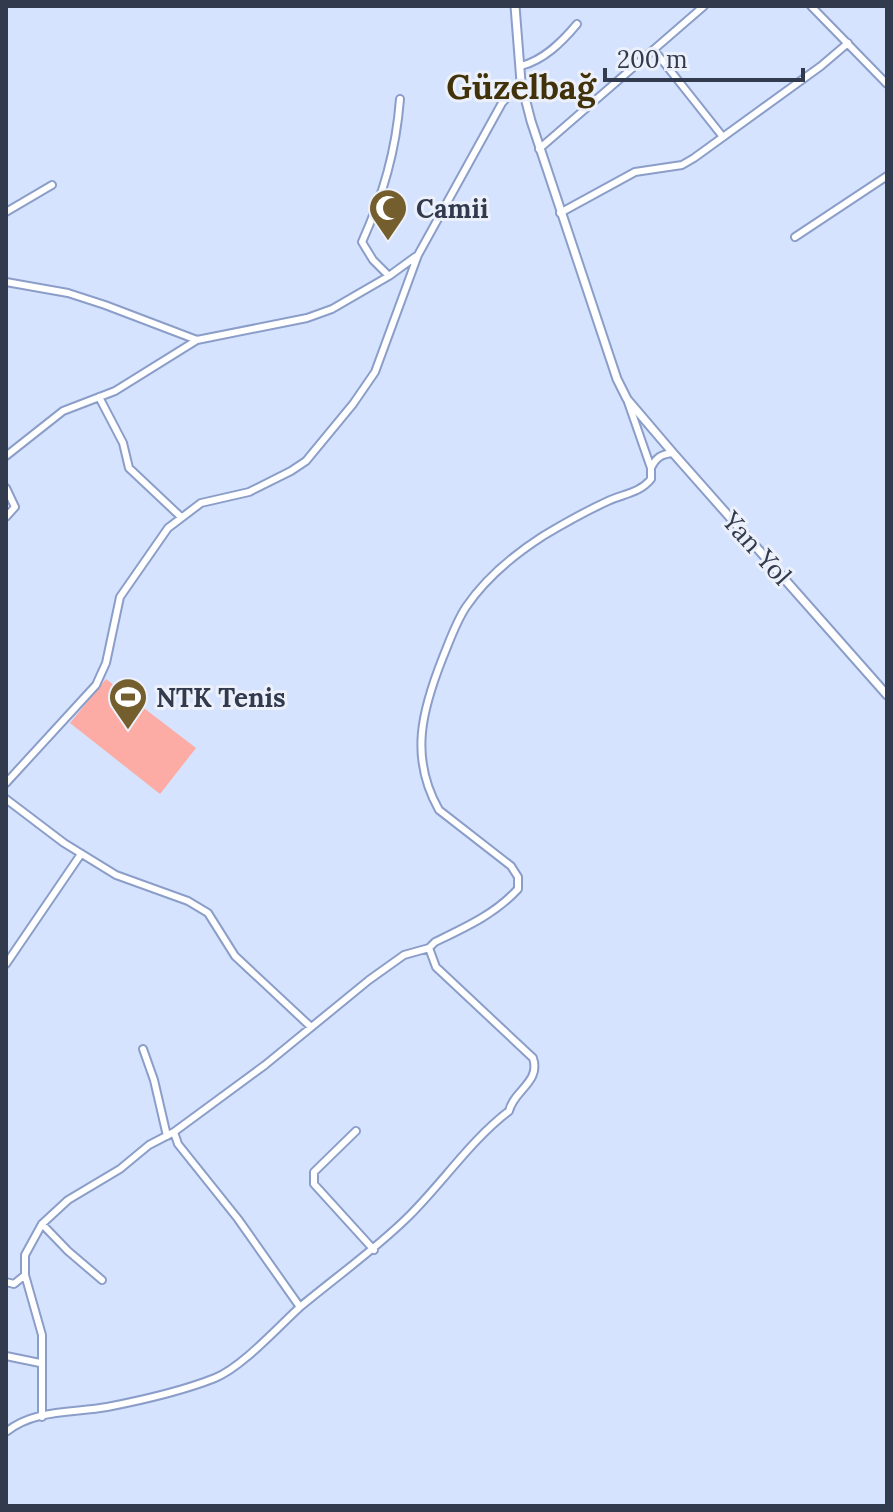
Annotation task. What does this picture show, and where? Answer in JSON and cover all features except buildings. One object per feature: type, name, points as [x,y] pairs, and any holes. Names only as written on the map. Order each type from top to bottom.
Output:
[{"type":"street","name":"Yan Yol","points":[[515,6],[521,82],[539,149],[617,379],[627,399],[887,695]]},
{"type":"street","points":[[539,149],[704,6]]},
{"type":"street","points":[[811,6],[887,84]]},
{"type":"street","points":[[521,66],[530,64],[559,44],[577,24]]},
{"type":"street","points":[[560,213],[635,172],[682,165],[821,66],[848,43]]},
{"type":"street","points":[[654,50],[723,137]]},
{"type":"street","points":[[6,783],[96,685],[106,663],[120,597],[168,528],[201,503],[249,492],[306,461],[353,404],[375,372],[418,255],[502,103],[521,82]]},
{"type":"street","points":[[389,276],[373,260],[362,242],[380,202],[391,166],[400,99]]},
{"type":"street","points":[[795,237],[887,176]]},
{"type":"street","points":[[6,212],[52,185]]},
{"type":"street","points":[[6,456],[63,411],[115,391],[197,340],[307,318],[332,309],[418,255]]},
{"type":"street","points":[[6,282],[68,293],[147,319],[197,340]]},
{"type":"street","points":[[99,397],[123,443],[129,468],[181,517]]},
{"type":"street","points":[[42,1417],[42,1335],[25,1275],[25,1255],[42,1224],[68,1200],[120,1169],[149,1145],[170,1134],[265,1065],[404,955],[429,948],[435,942],[488,916],[518,889],[518,877],[511,866],[439,810],[432,798],[420,737],[423,713],[451,637],[465,608],[481,588],[544,535],[609,500],[639,490],[651,479],[651,468],[627,399]]},
{"type":"street","points":[[651,468],[663,454],[673,453]]},
{"type":"street","points":[[6,488],[15,507],[6,517]]},
{"type":"street","points":[[6,799],[81,854],[116,875],[188,901],[208,913],[235,956],[311,1027]]},
{"type":"street","points":[[6,964],[81,854]]},
{"type":"street","points":[[6,1432],[25,1421],[57,1411],[104,1407],[146,1398],[217,1377],[233,1368],[300,1307],[374,1250],[447,1176],[488,1127],[509,1111],[511,1102],[535,1075],[533,1058],[436,967],[429,948]]},
{"type":"street","points":[[143,1049],[170,1134],[238,1219],[300,1307]]},
{"type":"street","points":[[356,1131],[314,1172],[312,1178],[374,1250]]},
{"type":"street","points":[[42,1224],[102,1280]]},
{"type":"street","points":[[6,1282],[14,1284],[25,1275]]},
{"type":"street","points":[[6,1356],[40,1363]]},
{"type":"shaded area","name":"NTK Tenis","points":[[106,679],[196,748],[160,794],[70,723]]},
{"type":"place","name":"Camii","points":[[388,242]]},
{"type":"place","name":"NTK Tenis","points":[[128,731]]},
{"type":"district","name":"Güzelbağ","points":[[521,86]]}]
